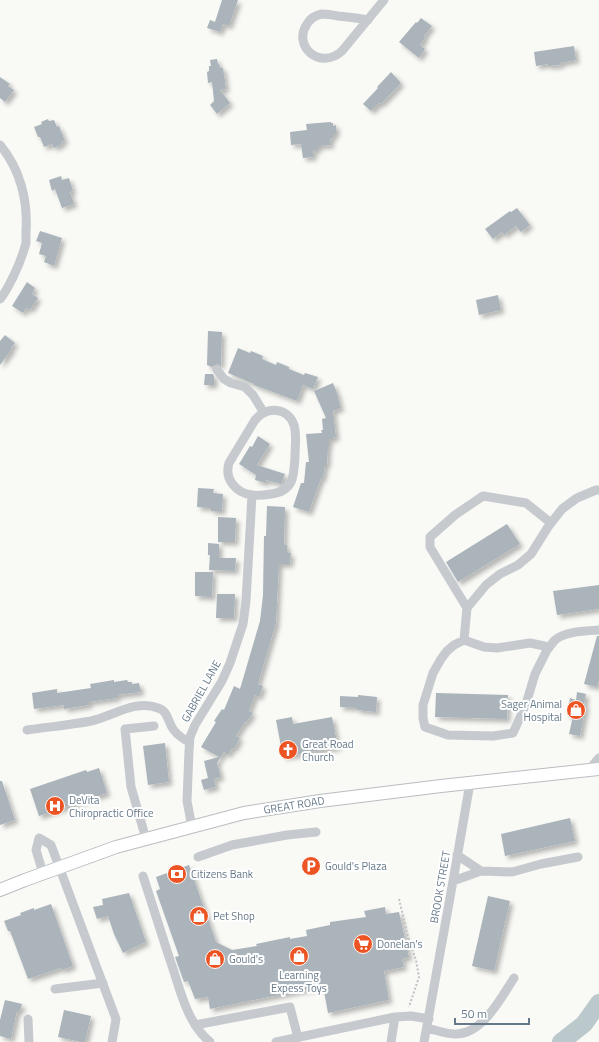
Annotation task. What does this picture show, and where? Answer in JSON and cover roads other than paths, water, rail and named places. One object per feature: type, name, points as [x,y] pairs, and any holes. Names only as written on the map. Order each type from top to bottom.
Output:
[{"type":"main road","name":"GREAT ROAD","points":[[0,890],[116,847],[255,811],[320,801],[594,770]]},
{"type":"street","points":[[368,20],[327,14],[317,16],[309,21],[304,30],[304,45],[314,56],[324,59],[334,57],[342,52],[368,20],[384,0]]},
{"type":"street","points":[[0,144],[16,169],[26,206],[27,224],[26,242],[20,263],[0,299]]},
{"type":"street","points":[[217,370],[224,379],[231,383],[245,387],[264,413]]},
{"type":"street","points":[[271,410],[280,411],[287,415],[295,429],[296,439],[294,473],[288,488],[281,492],[252,496],[237,490],[232,485],[228,476],[227,468],[231,458],[255,420],[259,416],[271,410]]},
{"type":"street","points":[[464,640],[467,608],[486,585],[531,554],[562,509],[577,498],[599,490]]},
{"type":"street","name":"GABRIEL LANE","points":[[192,827],[187,801],[189,742],[195,725],[217,689],[230,663],[243,624],[252,496]]},
{"type":"street","points":[[467,608],[430,547],[430,537],[455,515],[483,496],[526,503],[551,523]]},
{"type":"street","points":[[464,640],[447,651],[433,673],[423,705],[425,727],[448,735],[493,736],[513,733],[526,704],[535,674],[547,650],[556,639],[566,634],[599,630]]},
{"type":"street","points":[[464,640],[484,647],[497,648],[530,643],[550,647]]},
{"type":"street","points":[[27,730],[102,718],[136,706],[149,705],[159,708],[166,713],[173,728],[180,738],[189,742]]},
{"type":"street","points":[[146,839],[131,787],[125,729],[154,726]]},
{"type":"street","points":[[594,770],[599,758]]},
{"type":"street","name":"BROOK STREET","points":[[424,1042],[470,783]]},
{"type":"street","points":[[198,857],[232,845],[287,835],[316,832]]},
{"type":"street","points":[[43,873],[36,850],[39,838],[51,844],[116,1019],[112,1042]]},
{"type":"street","points":[[457,855],[481,871]]},
{"type":"street","points":[[453,881],[481,871],[512,872],[541,864],[578,857]]},
{"type":"street","points":[[143,876],[185,1004],[195,1025],[210,1042]]},
{"type":"street","points":[[427,1028],[456,1035],[473,1030],[492,1011],[514,978]]},
{"type":"street","points":[[55,989],[103,983]]},
{"type":"street","points":[[195,1025],[290,1007],[298,1038]]},
{"type":"street","points":[[276,1042],[395,1017],[411,1016],[429,1019]]},
{"type":"street","points":[[391,1042],[395,1017]]},
{"type":"street","points":[[28,1019],[29,1042]]},
{"type":"waterway","points":[[561,1042],[584,1024],[599,1003]]},
{"type":"place","name":"Sager Animal Hospital","points":[[576,710]]},
{"type":"place","name":"Great Road Church","points":[[288,750]]},
{"type":"place","name":"DeVita Chiropractic Office","points":[[55,806]]},
{"type":"place","name":"Gould's Plaza","points":[[311,866]]},
{"type":"place","name":"Citizens Bank","points":[[177,874]]},
{"type":"place","name":"Pet Shop","points":[[199,916]]},
{"type":"place","name":"Donelan's","points":[[363,944]]},
{"type":"place","name":"Learning Expess Toys","points":[[299,956]]},
{"type":"place","name":"Gould's","points":[[215,959]]}]
